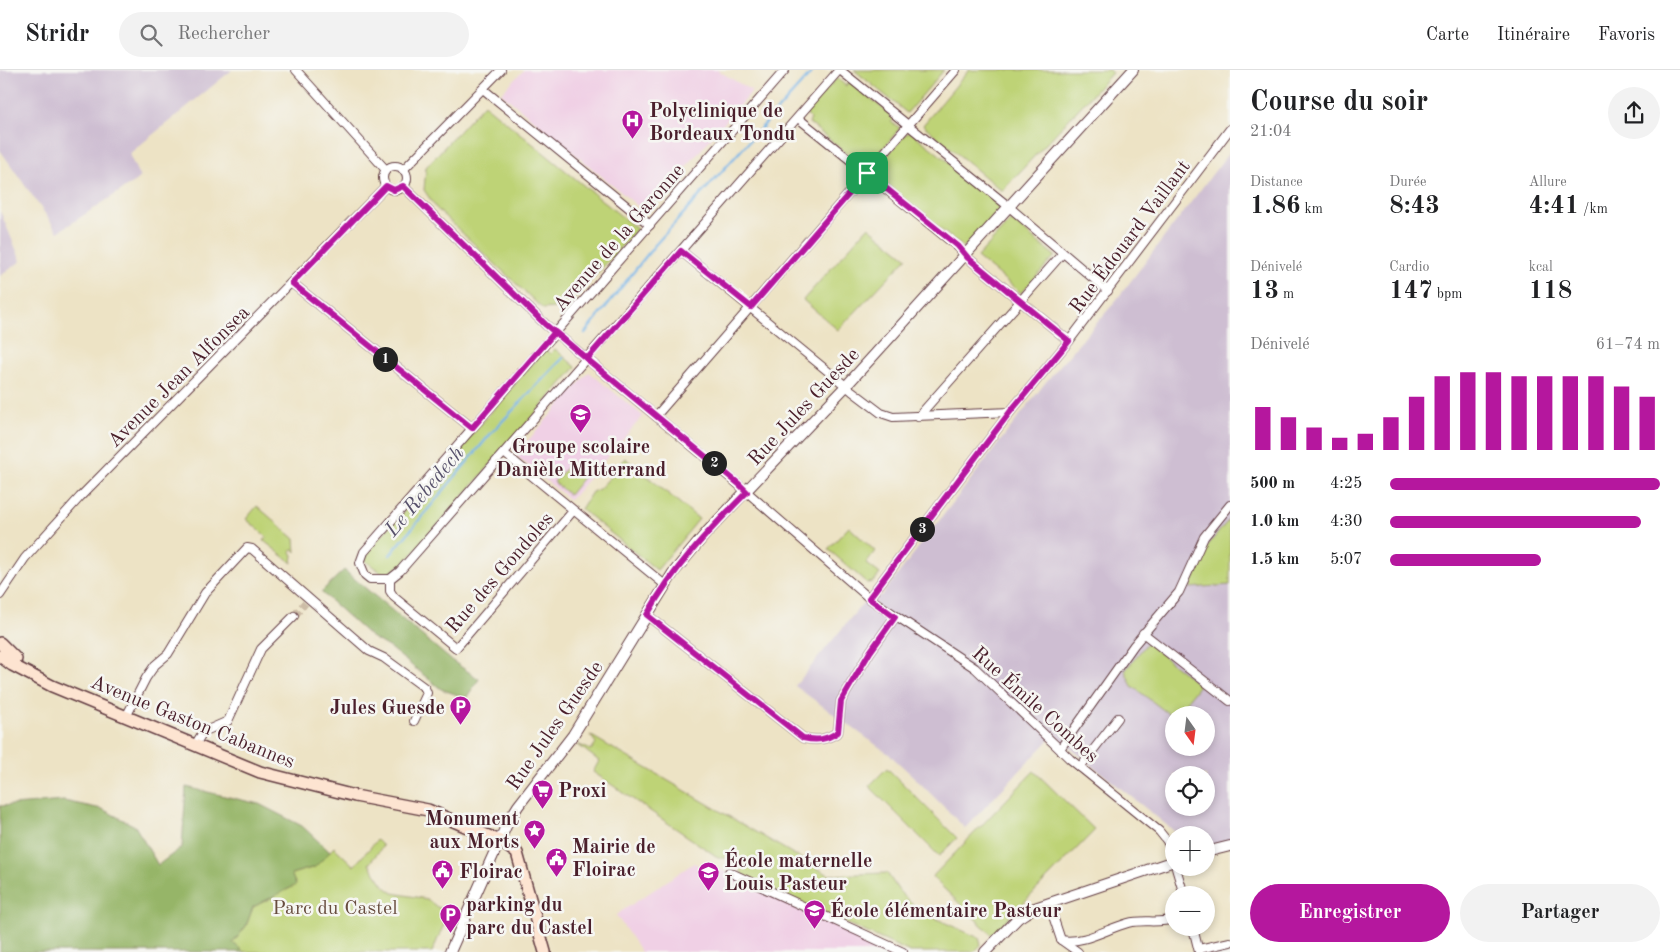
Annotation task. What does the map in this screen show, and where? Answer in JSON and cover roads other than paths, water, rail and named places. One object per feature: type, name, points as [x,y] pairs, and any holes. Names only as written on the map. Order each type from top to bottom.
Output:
[{"type":"main road","name":"Avenue Gaston Cabannes","points":[[0,643],[18,660],[73,693]]},
{"type":"main road","name":"Avenue Gaston Cabannes","points":[[0,656],[31,676],[126,717],[278,777],[355,796],[428,810],[500,841]]},
{"type":"main road","points":[[500,841],[516,853],[545,952]]},
{"type":"street","points":[[296,70],[386,170]]},
{"type":"street","points":[[403,170],[501,70]]},
{"type":"street","name":"Avenue de la Garonne","points":[[390,580],[370,579],[361,569],[360,558],[785,70]]},
{"type":"street","points":[[390,580],[504,454],[840,70],[1008,206],[1062,254],[1108,291]]},
{"type":"street","points":[[656,416],[956,70]]},
{"type":"street","name":"Rue Jules Guesde","points":[[450,952],[500,841],[518,806],[573,735],[665,585],[707,532],[846,386],[1133,70]]},
{"type":"street","points":[[483,89],[650,225]]},
{"type":"street","points":[[798,118],[1069,341]]},
{"type":"street","name":"Rue Édouard Vaillant","points":[[869,598],[1010,412],[1108,291],[1230,129]]},
{"type":"street","points":[[396,166],[403,170],[406,178],[403,186],[394,190],[386,186],[383,180],[386,170],[396,166]]},
{"type":"street","name":"Avenue Jean Alfonsea","points":[[0,594],[25,558],[80,497],[386,186]]},
{"type":"street","name":"Rue Émile Combes","points":[[403,186],[475,258],[555,332],[747,492],[869,598],[974,668],[1080,767],[1160,832],[1165,838]]},
{"type":"street","points":[[681,251],[846,386],[882,413],[893,417],[918,417],[1010,412]]},
{"type":"street","points":[[918,417],[1062,254]]},
{"type":"street","points":[[292,283],[472,428]]},
{"type":"street","points":[[504,454],[665,585]]},
{"type":"street","points":[[1060,748],[1143,633],[1179,592],[1204,537],[1230,505]]},
{"type":"street","name":"Rue des Gondoles","points":[[390,580],[390,592],[394,597],[456,648],[573,511]]},
{"type":"street","points":[[126,717],[150,671],[155,664],[168,654],[205,594],[243,550],[252,548],[307,601],[369,651],[384,658],[425,688],[427,693],[414,721]]},
{"type":"street","points":[[647,615],[803,738],[815,741],[829,738],[838,732],[841,701],[870,652],[895,617]]},
{"type":"street","points":[[195,745],[203,732],[225,724],[233,715],[261,649],[294,616]]},
{"type":"street","points":[[1143,633],[1230,701]]},
{"type":"street","points":[[1080,767],[1118,718]]},
{"type":"street","points":[[1215,850],[1230,846]]},
{"type":"street","points":[[985,952],[1026,912],[1165,863]]},
{"type":"street","points":[[728,872],[903,952]]},
{"type":"street","points":[[1048,904],[1061,940],[1078,952]]},
{"type":"street","points":[[1061,940],[1070,942],[1079,940],[1130,922],[1165,922]]},
{"type":"street","points":[[1195,936],[1199,950],[1230,942]]},
{"type":"waterway","points":[[585,333],[655,245],[813,71]]},
{"type":"waterway","name":"Le Rebedech","points":[[390,555],[493,431],[563,358]]},
{"type":"tunnel","points":[[294,616],[305,603]]},
{"type":"place","name":"Polyclinique de Bordeaux Tondu","points":[[633,140]]},
{"type":"place","name":"Groupe scolaire Danièle Mitterrand","points":[[581,433]]},
{"type":"place","name":"Jules Guesde","points":[[461,726]]},
{"type":"place","name":"Proxi","points":[[542,809]]},
{"type":"place","name":"Monument aux Morts","points":[[535,849]]},
{"type":"place","name":"Mairie de Floirac","points":[[556,877]]},
{"type":"place","name":"Floirac","points":[[443,890]]},
{"type":"place","name":"École maternelle Louis Pasteur","points":[[708,891]]},
{"type":"place","name":"École élémentaire Pasteur","points":[[814,929]]},
{"type":"place","name":"parking du parc du Castel","points":[[450,934]]},
{"type":"park label","name":"Parc du Castel","points":[[335,907]]}]
